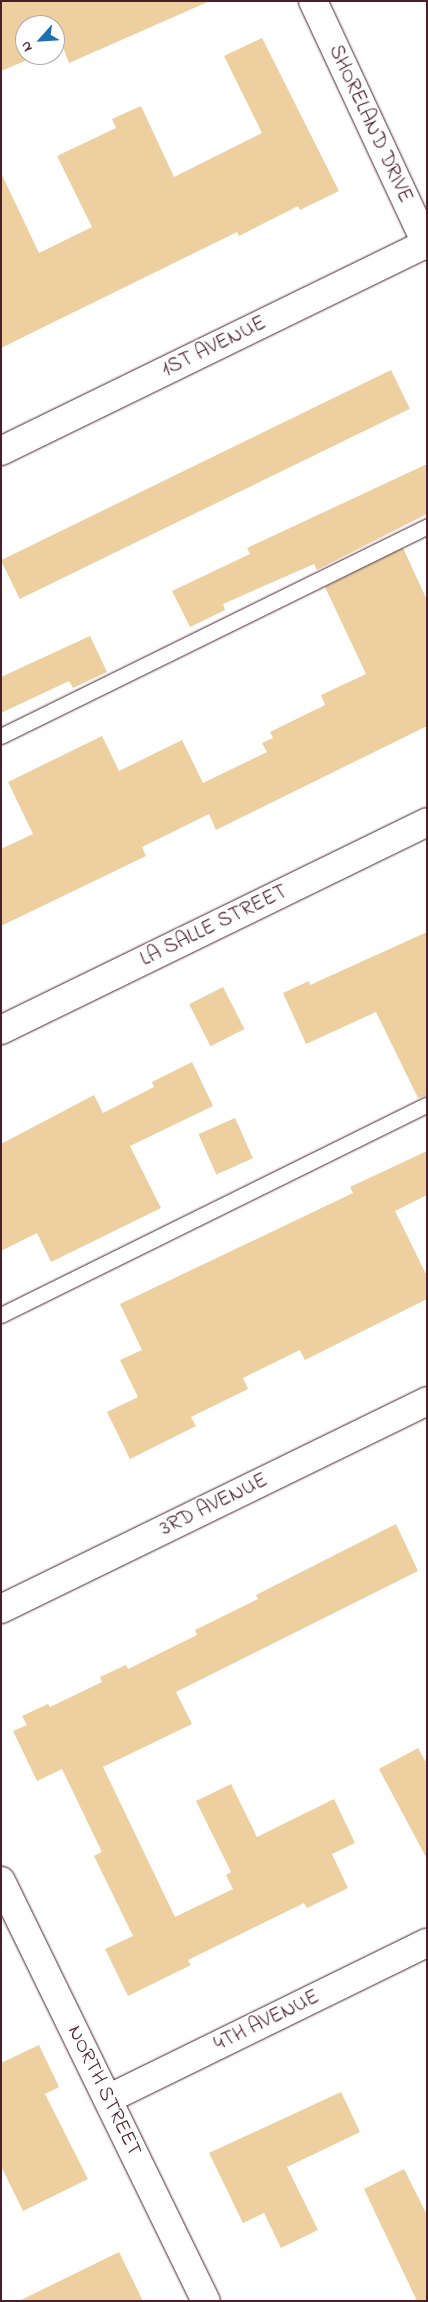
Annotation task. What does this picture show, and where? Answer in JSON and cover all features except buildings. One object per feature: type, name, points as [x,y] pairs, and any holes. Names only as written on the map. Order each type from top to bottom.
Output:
[{"type":"street","name":"SHORELAND DRIVE","points":[[312,1],[426,244]]},
{"type":"street","name":"1ST AVENUE","points":[[1,451],[426,244]]},
{"type":"street","name":"LA SALLE STREET","points":[[1,1030],[427,822]]},
{"type":"street","name":"3RD AVENUE","points":[[1,1609],[427,1401]]},
{"type":"street","name":"NORTH STREET","points":[[1,1881],[206,2301]]},
{"type":"street","name":"4TH AVENUE","points":[[108,2099],[427,1943]]},
{"type":"lane","points":[[1,736],[427,526]]},
{"type":"lane","points":[[1,1315],[427,1104]]}]
